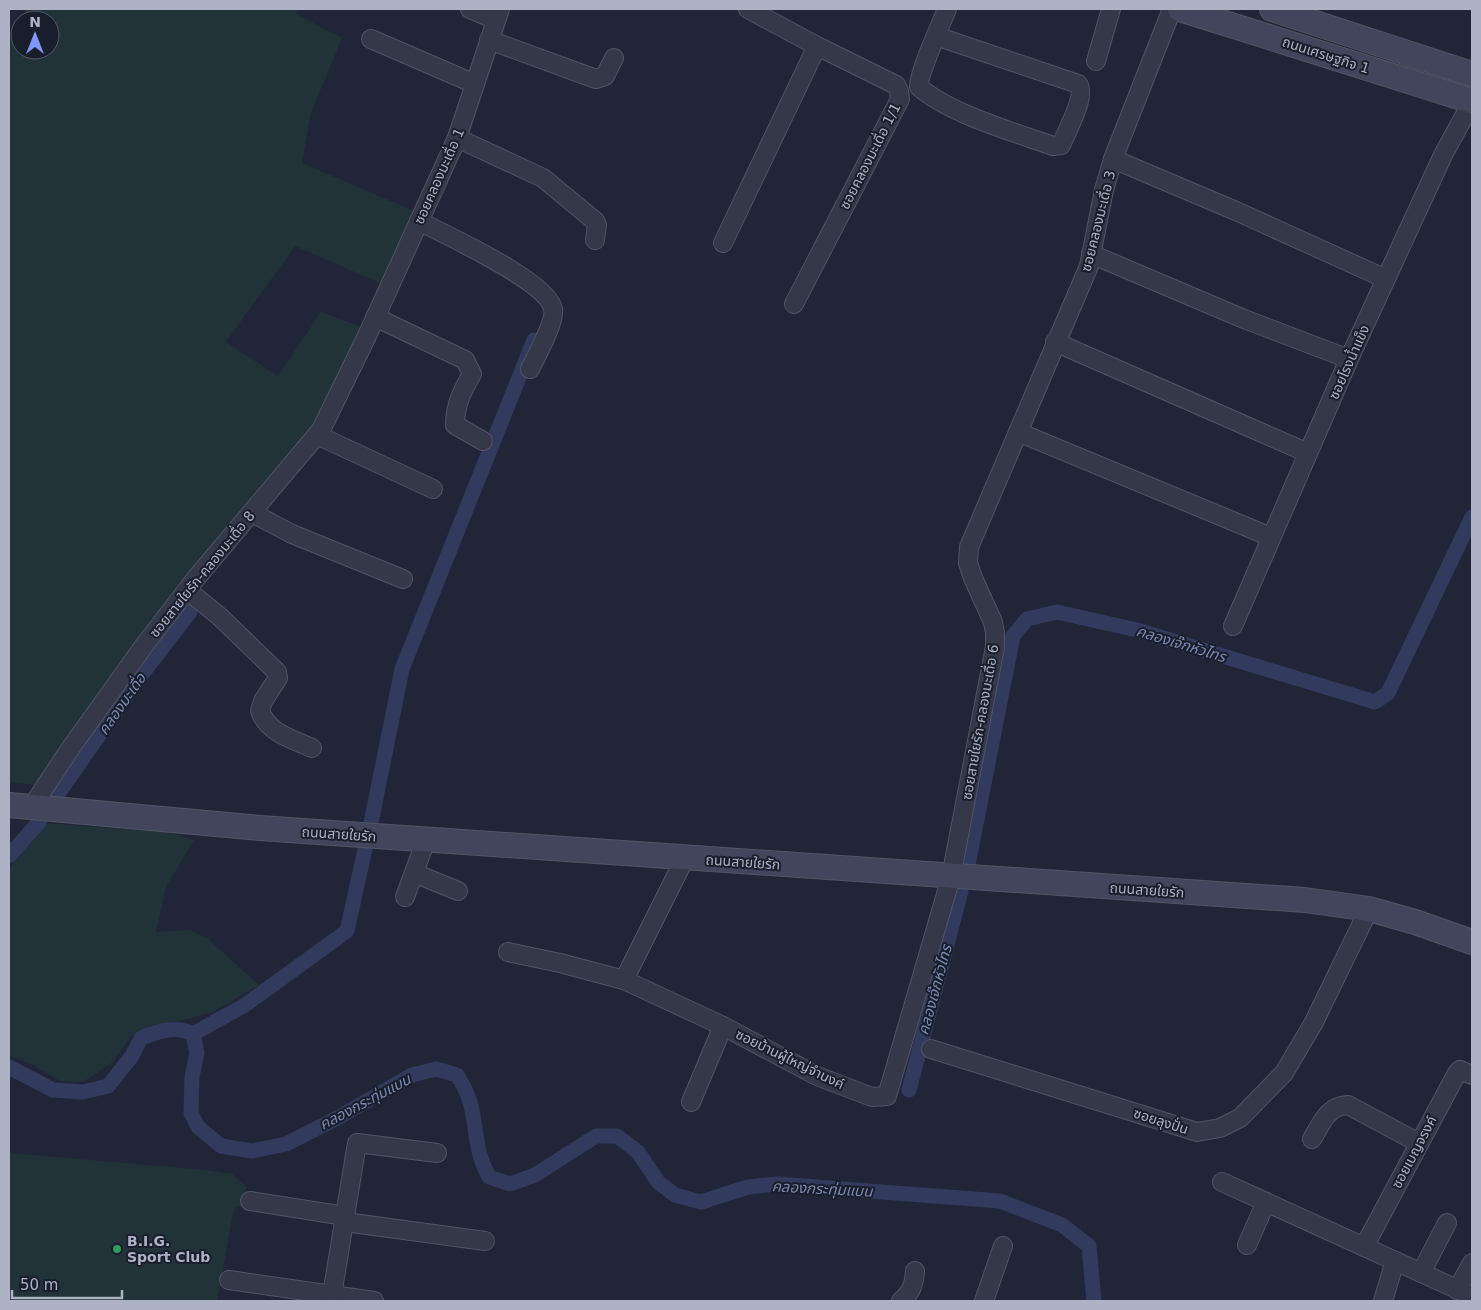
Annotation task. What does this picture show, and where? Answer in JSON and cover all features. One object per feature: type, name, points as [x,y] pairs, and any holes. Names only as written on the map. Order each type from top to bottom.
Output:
[{"type":"street","points":[[470,9],[498,15]]},
{"type":"street","name":"ซอยคลองมะเดื่อ 1/1","points":[[748,9],[896,86],[900,95],[872,155],[794,304]]},
{"type":"street","points":[[936,36],[1078,84],[1081,87],[1081,92],[1061,145],[1054,146],[984,121],[946,105],[922,90],[918,84],[936,36],[947,9]]},
{"type":"street","points":[[1096,61],[1111,9]]},
{"type":"street","name":"ซอยคลองมะเดื่อ 3","points":[[1018,432],[1089,266],[1104,190],[1113,159],[1172,9]]},
{"type":"street","name":"ถนนเศรษฐกิจ 1","points":[[1180,9],[1472,102]]},
{"type":"street","name":"ถนนเศรษฐกิจ 1","points":[[1272,9],[1472,74]]},
{"type":"street","name":"ซอยคลองมะเดื่อ 1","points":[[366,338],[457,138],[498,15]]},
{"type":"street","points":[[371,39],[475,84]]},
{"type":"street","points":[[489,40],[596,79],[605,76],[614,58]]},
{"type":"street","points":[[723,243],[817,46]]},
{"type":"street","name":"ซอยโรงน้ำแข็ง","points":[[1234,626],[1349,359],[1443,155],[1472,102]]},
{"type":"street","points":[[457,138],[543,178],[595,221],[597,225],[596,240]]},
{"type":"street","points":[[1113,159],[1236,211],[1386,279]]},
{"type":"street","points":[[419,221],[521,275],[546,297],[554,308],[553,320],[530,370]]},
{"type":"street","points":[[1091,254],[1244,319],[1349,359]]},
{"type":"street","points":[[375,317],[465,360],[472,374],[459,397],[455,413],[455,425],[483,441]]},
{"type":"street","name":"ซอยสายใยรัก-คลองมะเดื่อ 8","points":[[20,806],[70,748],[187,590],[317,436],[366,338]]},
{"type":"street","points":[[1055,342],[1308,453]]},
{"type":"street","points":[[1018,432],[1271,537]]},
{"type":"street","name":"ซอยสายใยรัก-คลองมะเดื่อ 6","points":[[951,877],[995,647],[993,622],[973,578],[968,562],[968,547],[1018,432]]},
{"type":"street","points":[[317,436],[433,489]]},
{"type":"street","points":[[252,513],[292,534],[403,578]]},
{"type":"street","points":[[187,590],[219,616],[277,672],[278,678],[263,700],[260,711],[262,719],[277,733],[312,748]]},
{"type":"street","name":"ถนนสายใยรัก","points":[[20,806],[260,828],[1305,900],[1369,909],[1415,922],[1472,942]]},
{"type":"street","points":[[405,897],[426,840]]},
{"type":"street","points":[[624,980],[685,858]]},
{"type":"street","points":[[414,873],[458,891]]},
{"type":"street","name":"ซอยบ้านผู้ใหญ่จำนงค์","points":[[508,952],[560,963],[624,980],[723,1026],[817,1076],[872,1097],[887,1096],[951,877]]},
{"type":"street","name":"ซอยลุงปั่น","points":[[931,1049],[1197,1132],[1220,1128],[1240,1118],[1284,1073],[1313,1024],[1369,909]]},
{"type":"street","points":[[691,1102],[723,1026]]},
{"type":"street","name":"ซอยเบญจรงค์","points":[[1364,1248],[1457,1073],[1460,1070],[1464,1070],[1472,1075]]},
{"type":"street","points":[[1312,1139],[1328,1112],[1338,1105],[1348,1105],[1419,1143]]},
{"type":"street","points":[[332,1298],[357,1143],[436,1153]]},
{"type":"street","points":[[1222,1182],[1465,1293],[1472,1263]]},
{"type":"street","points":[[250,1201],[345,1219],[485,1241]]},
{"type":"street","points":[[1247,1244],[1266,1202]]},
{"type":"street","points":[[1421,1273],[1447,1223]]},
{"type":"street","points":[[984,1301],[1003,1246]]},
{"type":"street","points":[[1383,1301],[1395,1261]]},
{"type":"street","points":[[901,1301],[907,1297],[912,1288],[915,1271]]},
{"type":"street","points":[[229,1280],[332,1298],[374,1301]]},
{"type":"shaded area","points":[[297,9],[296,14],[342,38],[311,113],[302,163],[414,211],[380,283],[295,246],[226,342],[278,376],[321,312],[362,327],[315,424],[246,503],[164,605],[35,785],[9,782],[9,46],[10,44],[10,60],[60,60],[60,10],[26,10]]},
{"type":"shaded area","points":[[45,823],[168,832],[194,840],[166,887],[156,932],[191,930],[208,939],[259,985],[213,1012],[179,1021],[156,1024],[131,1036],[113,1062],[83,1082],[60,1081],[31,1064],[9,1055],[9,868]]},
{"type":"shaded area","name":"B.I.G. Sport Club","points":[[9,1153],[206,1170],[232,1174],[247,1187],[241,1206],[234,1208],[217,1301],[9,1301]]},
{"type":"waterway","points":[[371,823],[402,669],[534,340]]},
{"type":"waterway","name":"คลองเจ๊กหัวไทร","points":[[968,865],[1013,636],[1027,619],[1057,612],[1137,630],[1375,702],[1388,693],[1472,517]]},
{"type":"waterway","name":"คลองมะเดื่อ","points":[[56,797],[136,682],[190,612]]},
{"type":"waterway","name":"คลองมะเดื่อ","points":[[9,856],[40,821]]},
{"type":"waterway","points":[[193,1034],[245,1005],[347,931],[365,849]]},
{"type":"waterway","name":"คลองเจ๊กหัวไทร","points":[[909,1090],[961,891]]},
{"type":"waterway","name":"คลองกระทุ่มแบน","points":[[9,1067],[53,1090],[83,1092],[108,1086],[132,1056],[141,1038],[173,1029],[186,1031],[193,1034],[197,1053],[192,1077],[191,1113],[198,1127],[221,1146],[252,1151],[286,1144],[339,1117],[412,1075],[436,1069],[457,1075],[463,1085],[472,1112],[480,1154],[489,1177],[510,1184],[535,1175],[596,1136],[617,1136],[638,1152],[658,1182],[675,1195],[701,1202],[748,1187],[777,1184],[1000,1201],[1062,1225],[1089,1246],[1094,1301]]},
{"type":"place","name":"B.I.G. Sport Club","points":[[117,1249]]}]
